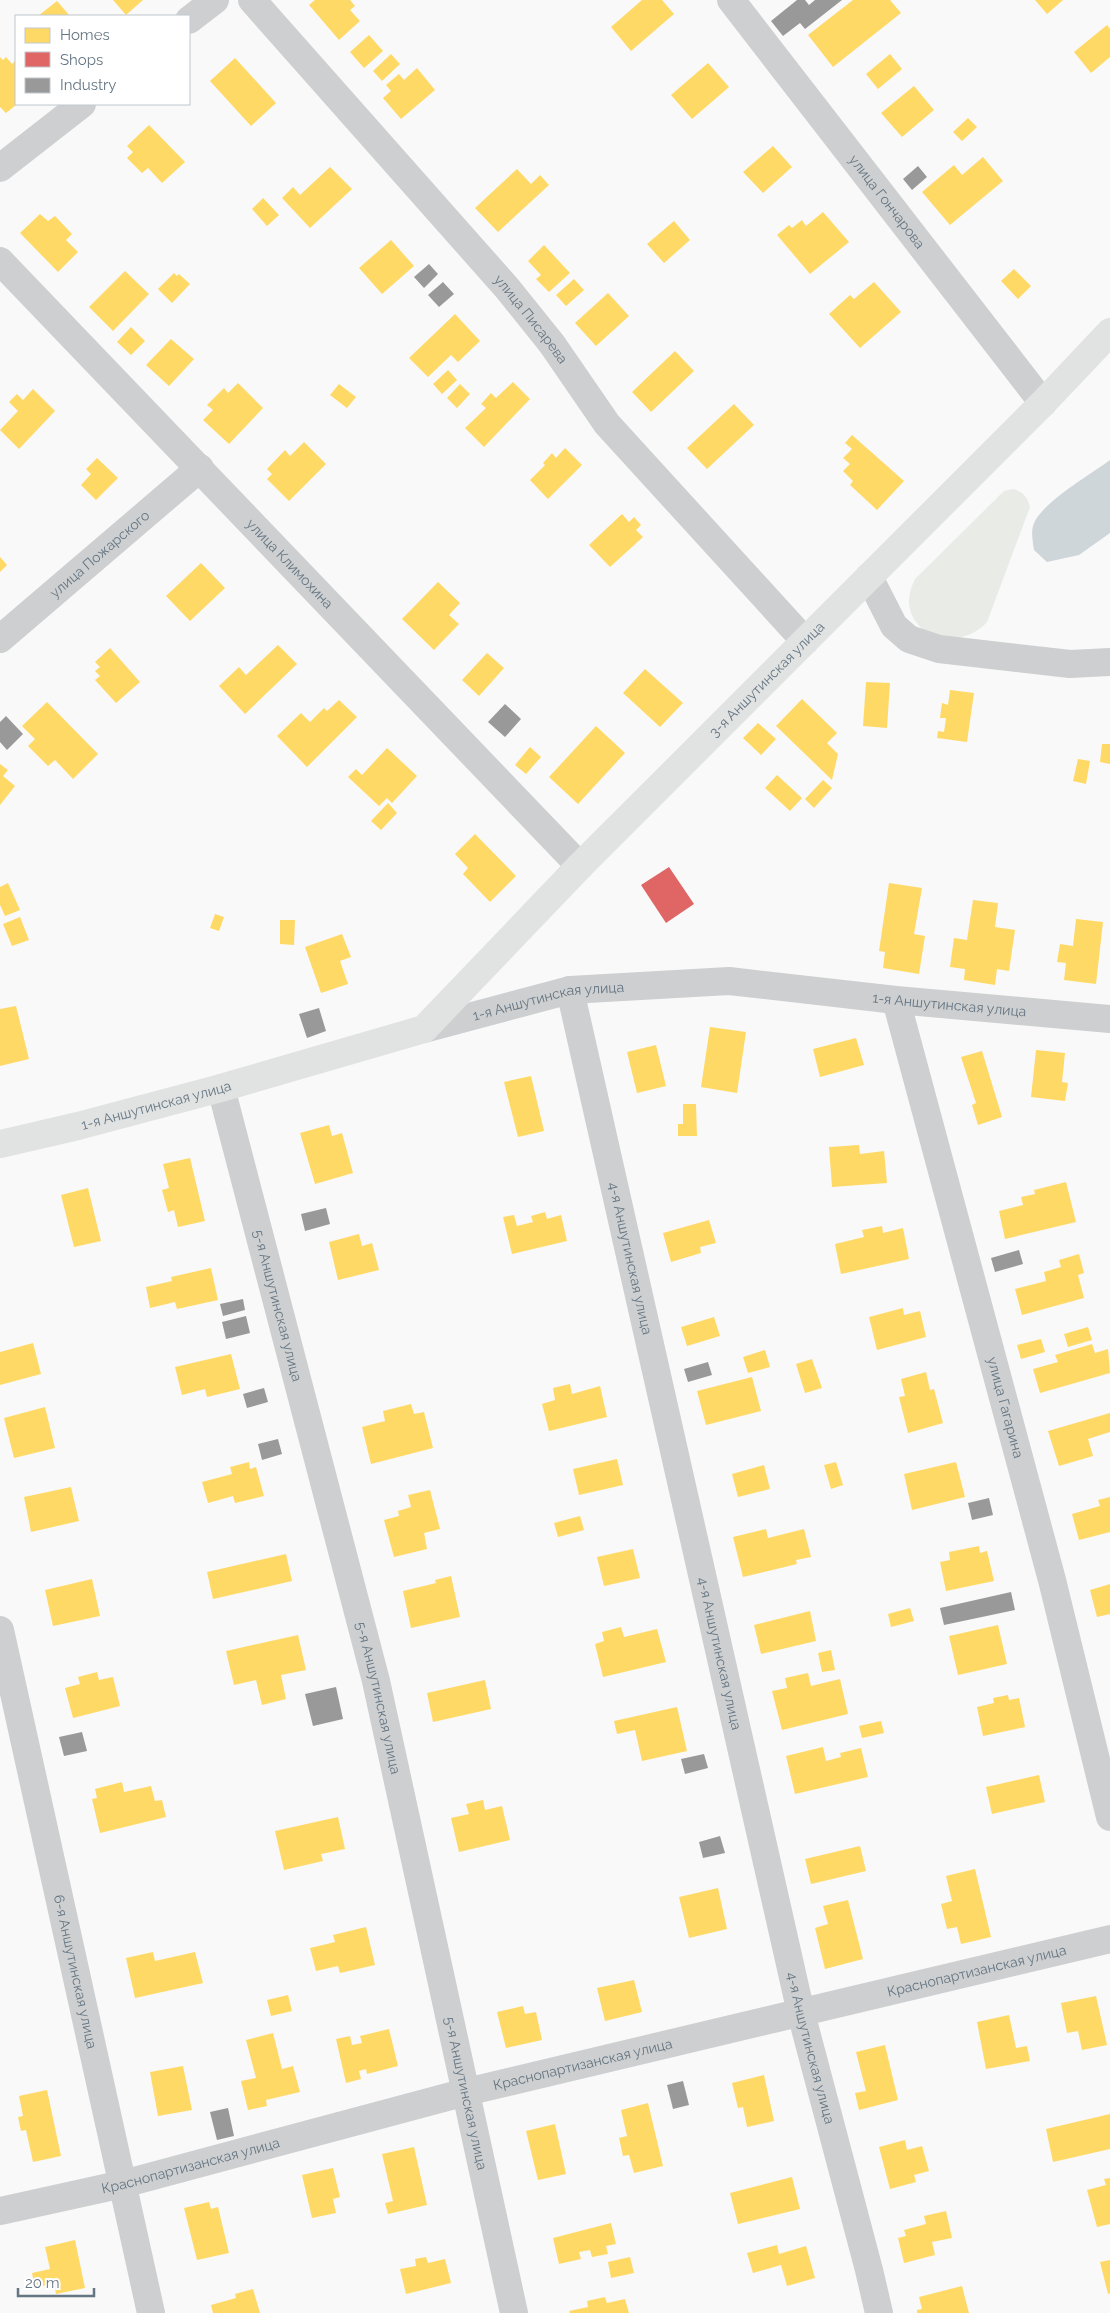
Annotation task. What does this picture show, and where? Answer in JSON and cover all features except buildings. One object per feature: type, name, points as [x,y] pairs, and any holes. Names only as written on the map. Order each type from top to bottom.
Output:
[{"type":"street","points":[[190,19],[215,0]]},
{"type":"street","name":"улица Писарева","points":[[252,0],[507,288],[552,344],[607,424],[805,641]]},
{"type":"street","name":"улица Гончарова","points":[[731,0],[1043,403]]},
{"type":"street","points":[[0,168],[81,105]]},
{"type":"street","name":"улица Климохина","points":[[0,261],[580,866]]},
{"type":"street","name":"3-я Аншутинская улица","points":[[424,1029],[580,866],[1043,403],[1110,332]]},
{"type":"street","name":"улица Пожарского","points":[[0,639],[200,468]]},
{"type":"street","points":[[868,577],[894,626],[909,639],[939,649],[1070,664],[1110,662]]},
{"type":"street","name":"1-я Аншутинская улица","points":[[0,1144],[78,1126],[221,1088],[424,1029],[570,990],[729,980],[896,1000],[1110,1019]]},
{"type":"street","name":"4-я Аншутинская улица","points":[[570,990],[801,2013],[879,2313]]},
{"type":"street","name":"улица Гагарина","points":[[896,1000],[1052,1580],[1110,1817]]},
{"type":"street","name":"5-я Аншутинская улица","points":[[221,1088],[376,1681],[514,2313]]},
{"type":"street","name":"6-я Аншутинская улица","points":[[0,1630],[150,2313]]},
{"type":"street","name":"Краснопартизанская улица","points":[[0,2211],[123,2184],[466,2092],[1110,1939]]},
{"type":"shaded area","points":[[1110,460],[1110,533],[1079,555],[1047,562],[1034,550],[1032,529],[1037,517],[1055,499]]},
{"type":"shaded area","points":[[1013,489],[1024,495],[1030,507],[987,622],[974,633],[959,638],[943,638],[929,633],[918,625],[911,612],[909,597],[915,579],[1004,491]]}]
